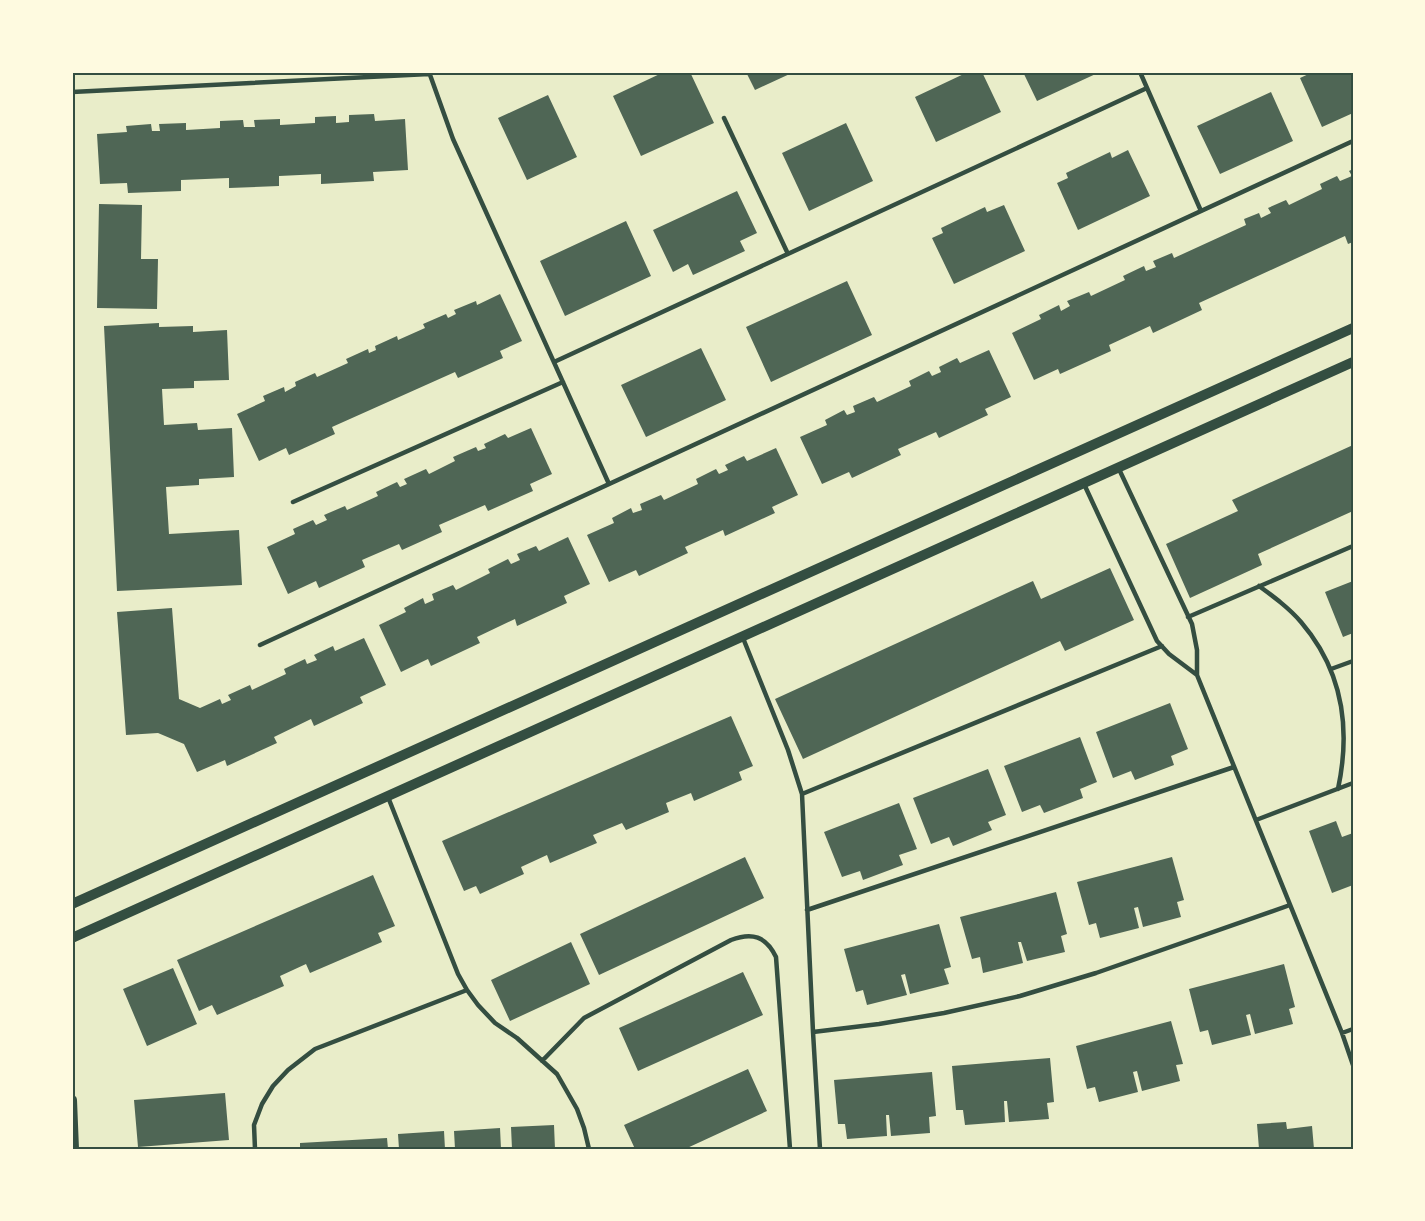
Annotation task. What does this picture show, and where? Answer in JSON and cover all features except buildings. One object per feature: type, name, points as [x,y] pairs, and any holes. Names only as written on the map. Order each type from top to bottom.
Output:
[{"type":"street","points":[[72,904],[1353,328]]},
{"type":"street","points":[[72,938],[1353,362]]},
{"type":"street","points":[[72,1100],[74,1149]]},
{"type":"lane","points":[[1140,72],[1201,211]]},
{"type":"lane","points":[[72,92],[429,73],[453,138],[609,484]]},
{"type":"lane","points":[[554,362],[1147,88]]},
{"type":"lane","points":[[724,118],[788,254]]},
{"type":"lane","points":[[260,645],[1353,141]]},
{"type":"lane","points":[[293,502],[562,382]]},
{"type":"lane","points":[[1118,467],[1188,617],[1195,637],[1197,675],[1353,1065]]},
{"type":"lane","points":[[1083,483],[1157,641],[1182,665],[1197,675]]},
{"type":"lane","points":[[1188,617],[1353,546]]},
{"type":"lane","points":[[1259,586],[1301,622],[1318,645],[1331,669],[1338,692],[1345,733],[1343,765],[1338,789]]},
{"type":"lane","points":[[742,637],[788,750],[802,794],[820,1149]]},
{"type":"lane","points":[[802,794],[1162,646]]},
{"type":"lane","points":[[1331,669],[1353,661]]},
{"type":"lane","points":[[807,910],[1234,766]]},
{"type":"lane","points":[[1256,820],[1353,783]]},
{"type":"lane","points":[[388,796],[458,974],[467,990],[495,1023],[517,1038],[557,1074],[578,1109],[589,1149]]},
{"type":"lane","points":[[813,1032],[933,1015],[1020,996],[1096,973],[1290,905]]},
{"type":"lane","points":[[542,1061],[584,1018],[731,940],[741,936],[753,936],[763,940],[776,957],[790,1149]]},
{"type":"lane","points":[[255,1149],[254,1125],[262,1104],[273,1086],[288,1070],[315,1049],[467,990]]},
{"type":"lane","points":[[1342,1033],[1353,1029]]}]
